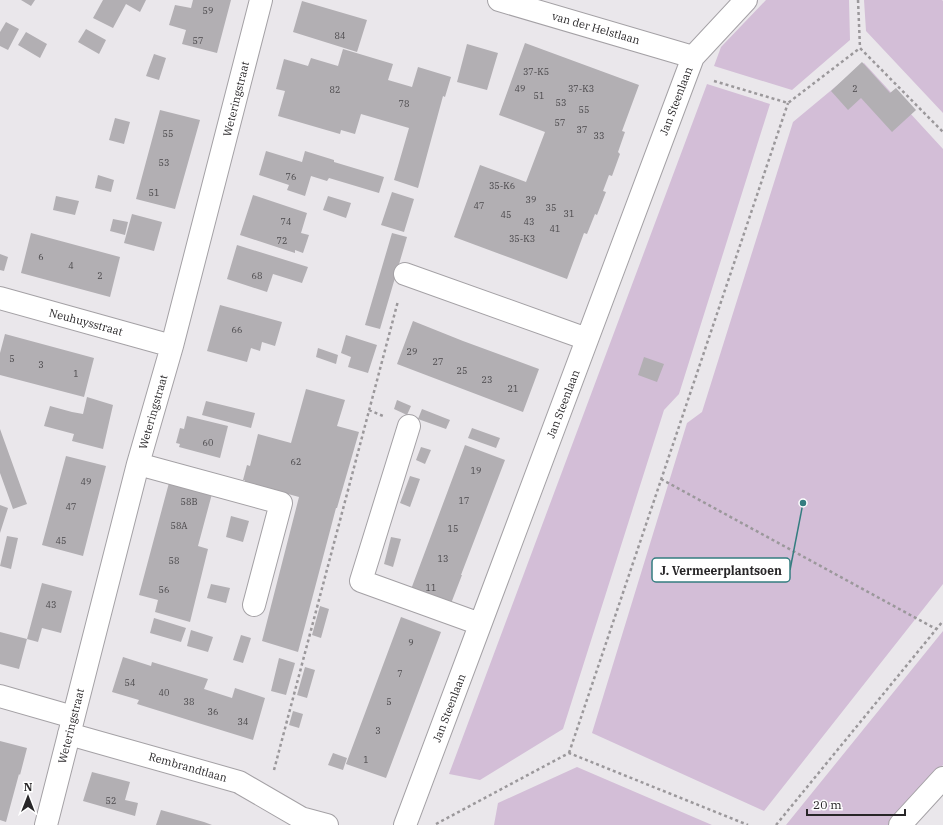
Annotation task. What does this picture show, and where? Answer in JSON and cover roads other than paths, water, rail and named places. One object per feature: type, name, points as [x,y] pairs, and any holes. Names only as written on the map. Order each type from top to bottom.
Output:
[{"type":"street","name":"Weteringstraat","points":[[46,825],[138,464],[172,346],[261,0]]},
{"type":"street","name":"van der Helstlaan","points":[[499,0],[690,65]]},
{"type":"street","name":"Jan Steenlaan","points":[[406,825],[690,65],[746,0]]},
{"type":"street","points":[[405,274],[587,339]]},
{"type":"street","name":"Neuhuysstraat","points":[[0,298],[172,346]]},
{"type":"street","points":[[409,426],[362,581],[480,624]]},
{"type":"street","points":[[138,464],[281,503],[254,605]]},
{"type":"street","name":"Rembrandtlaan","points":[[0,696],[71,725],[239,782],[300,821],[327,825]]},
{"type":"street","points":[[900,825],[943,778]]},
{"type":"place","name":"J. Vermeerplantsoen","points":[[803,503]]}]
